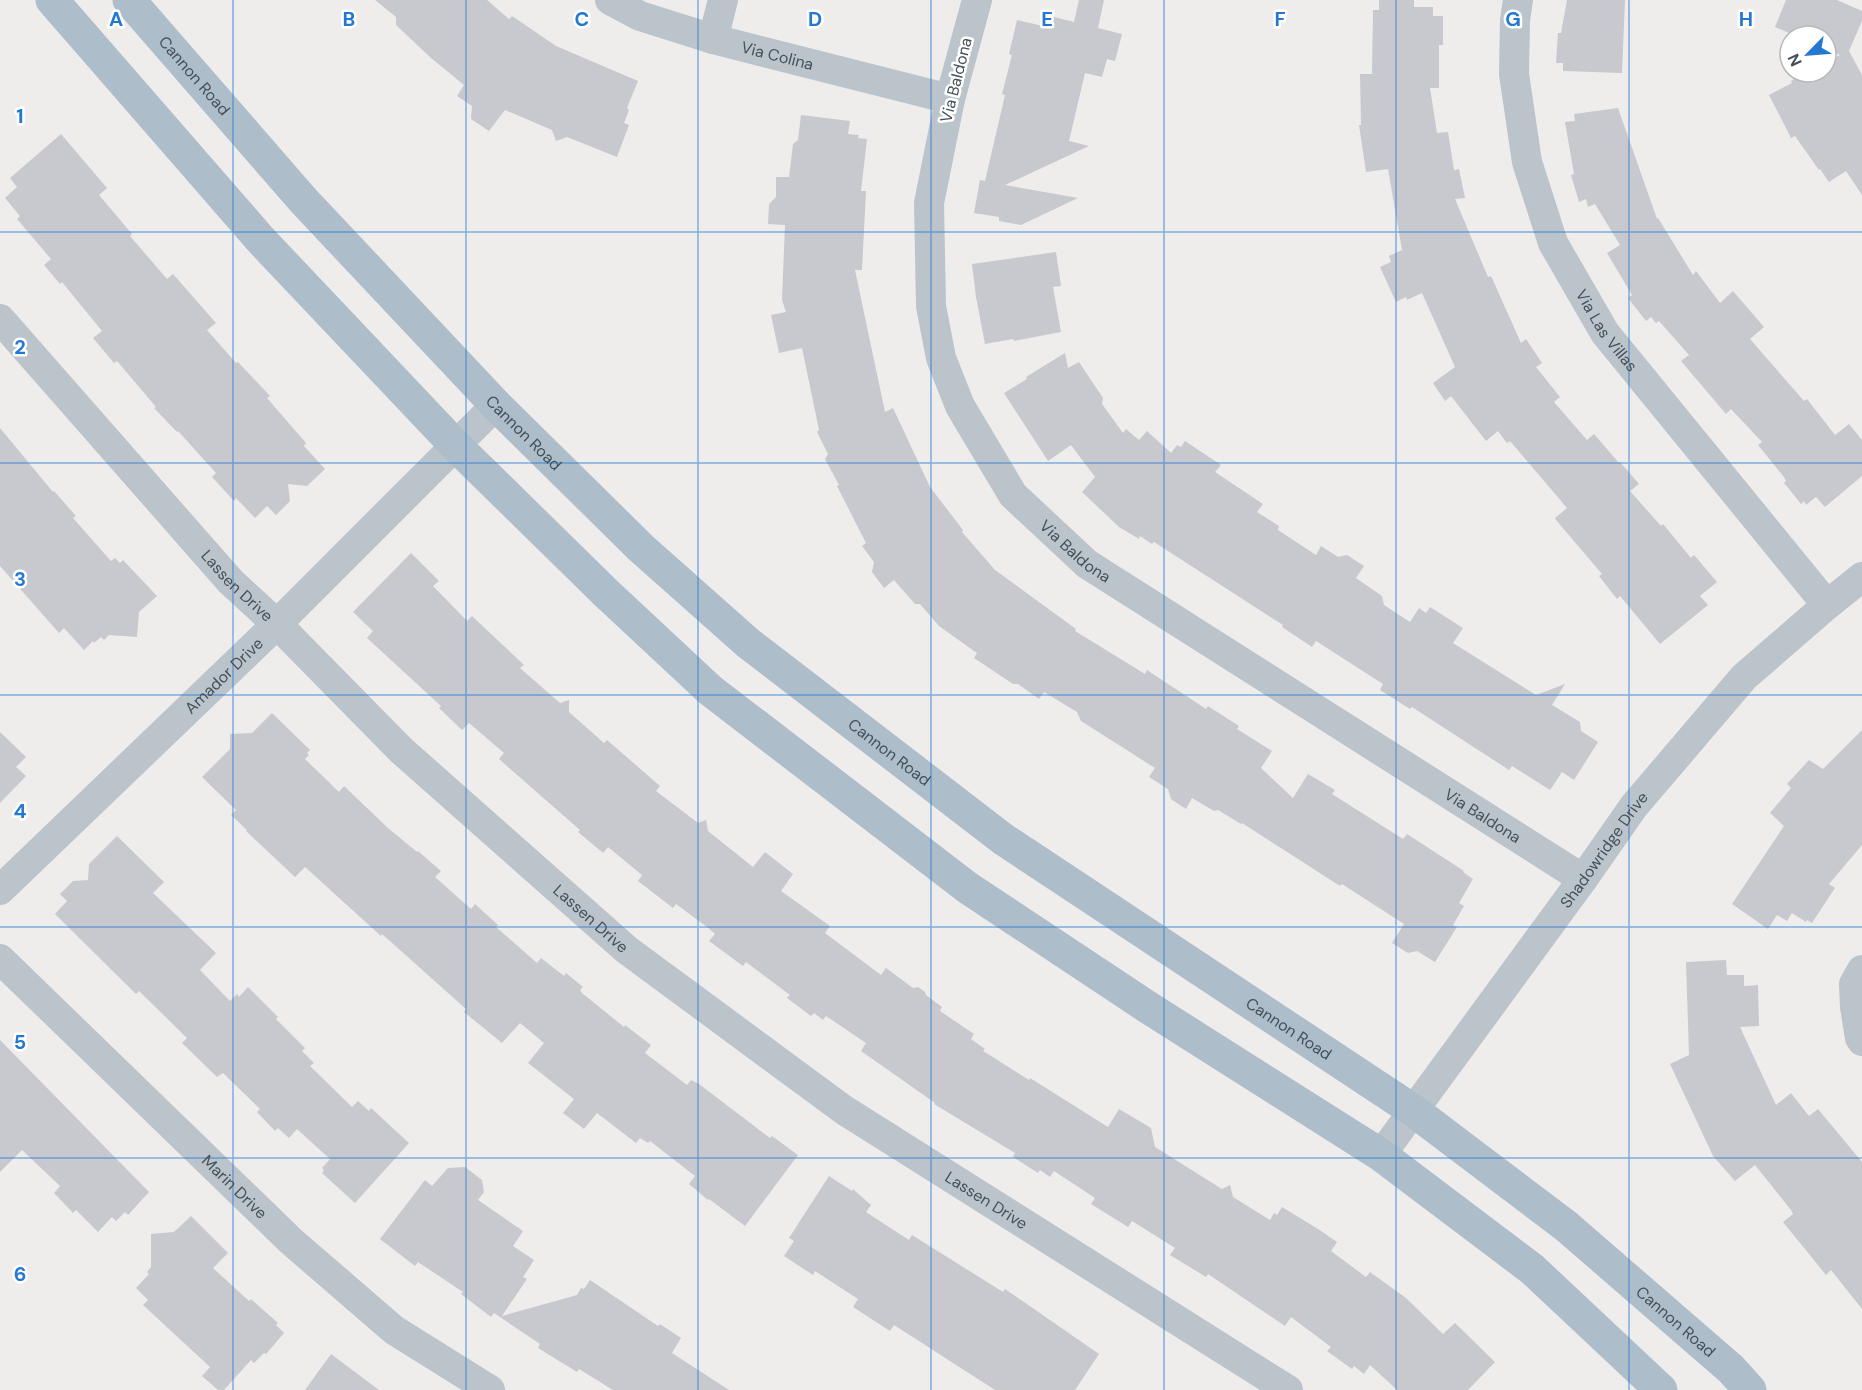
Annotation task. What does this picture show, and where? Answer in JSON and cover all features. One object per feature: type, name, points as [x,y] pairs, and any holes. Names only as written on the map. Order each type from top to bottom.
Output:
[{"type":"main road","points":[[52,0],[260,239],[455,445],[606,593],[710,690],[968,888],[1149,1008],[1381,1155],[1532,1269],[1662,1390]]},
{"type":"main road","name":"Cannon Road","points":[[129,0],[303,200],[496,405],[641,548],[740,636],[1003,839],[1414,1111],[1566,1226],[1731,1369],[1750,1390]]},
{"type":"street","name":"Via Colina","points":[[610,0],[640,16],[713,39],[950,99]]},
{"type":"street","points":[[713,39],[723,0]]},
{"type":"street","name":"Via Baldona","points":[[977,0],[950,99],[929,203],[931,306],[941,358],[960,406],[1013,495],[1088,564],[1583,879]]},
{"type":"street","name":"Via Las Villas","points":[[1518,0],[1515,20],[1514,74],[1527,162],[1553,243],[1605,333],[1827,605]]},
{"type":"street","name":"Lassen Drive","points":[[0,319],[231,582],[277,624],[401,750],[637,957],[844,1110],[1288,1390]]},
{"type":"street","name":"Amador Drive","points":[[0,890],[277,624],[496,405]]},
{"type":"street","name":"Shadowridge Drive","points":[[1381,1155],[1634,806],[1744,677],[1862,577]]},
{"type":"street","name":"Marin Drive","points":[[0,959],[291,1241],[394,1330],[490,1390]]},
{"type":"street","points":[[1862,970],[1854,984],[1855,1007],[1862,1041]]},
{"type":"building","points":[[375,0],[487,0],[509,19],[512,16],[556,46],[638,81],[627,108],[629,110],[624,123],[629,125],[617,157],[567,137],[556,141],[552,130],[505,110],[489,131],[471,119],[472,106],[457,96],[464,85],[396,25],[396,17]]},
{"type":"building","points":[[1079,0],[1104,0],[1098,28],[1122,34],[1115,61],[1107,59],[1102,77],[1085,73],[1069,141],[1089,146],[1005,185],[1078,198],[1021,225],[999,221],[999,217],[974,213],[980,180],[985,181],[1005,95],[1002,94],[1012,55],[1009,54],[1017,20],[1043,26],[1046,15],[1074,22]]},
{"type":"building","points":[[1379,0],[1414,0],[1414,7],[1433,7],[1433,16],[1443,16],[1443,45],[1439,45],[1439,88],[1430,88],[1437,133],[1448,132],[1454,170],[1459,169],[1465,198],[1455,199],[1488,277],[1491,276],[1521,343],[1526,339],[1542,363],[1536,367],[1560,397],[1554,402],[1587,440],[1594,434],[1620,462],[1639,484],[1630,491],[1661,526],[1663,524],[1691,558],[1694,555],[1717,582],[1700,596],[1708,605],[1660,644],[1620,596],[1617,599],[1599,576],[1602,574],[1556,520],[1555,518],[1567,508],[1510,441],[1507,443],[1498,431],[1486,441],[1451,396],[1445,401],[1433,383],[1455,367],[1422,293],[1396,302],[1380,267],[1391,262],[1389,256],[1402,250],[1388,169],[1366,172],[1359,125],[1361,125],[1360,74],[1372,74],[1373,10],[1379,10]]},
{"type":"building","points":[[1567,0],[1625,0],[1622,73],[1563,71],[1563,63],[1556,63],[1558,33],[1561,33]]},
{"type":"building","points":[[1786,0],[1837,0],[1862,11],[1862,21],[1849,51],[1862,75],[1862,195],[1846,171],[1829,182],[1795,136],[1791,138],[1769,95],[1790,84],[1838,84],[1838,56],[1840,55],[1838,54],[1838,24],[1778,24],[1778,28],[1775,27]]},
{"type":"building","points":[[1618,108],[1657,219],[1693,275],[1696,271],[1720,303],[1733,291],[1764,327],[1750,339],[1804,401],[1807,399],[1835,435],[1849,424],[1862,440],[1862,476],[1825,507],[1816,497],[1806,505],[1804,501],[1801,504],[1784,483],[1786,481],[1784,477],[1758,445],[1762,442],[1731,409],[1726,414],[1681,361],[1689,355],[1659,321],[1656,323],[1651,317],[1646,321],[1628,298],[1632,295],[1607,253],[1620,245],[1595,204],[1588,207],[1586,199],[1579,202],[1571,175],[1574,174],[1565,122],[1575,121],[1574,114]]},
{"type":"building","points":[[801,115],[850,121],[848,134],[859,135],[858,138],[867,139],[861,191],[866,191],[862,270],[855,270],[885,412],[893,408],[930,487],[963,530],[962,532],[995,570],[1076,629],[1075,631],[1145,674],[1147,670],[1206,709],[1208,706],[1239,726],[1237,729],[1272,751],[1261,768],[1293,798],[1308,774],[1335,790],[1332,794],[1403,839],[1407,834],[1473,879],[1459,903],[1464,906],[1453,925],[1457,927],[1435,962],[1417,951],[1408,953],[1392,943],[1404,924],[1342,884],[1340,886],[1218,810],[1214,811],[1192,798],[1186,809],[1171,799],[1168,789],[1149,777],[1155,768],[1081,721],[1077,712],[1044,692],[1039,699],[974,658],[977,653],[939,626],[920,604],[915,604],[894,580],[884,588],[872,572],[874,562],[862,546],[866,543],[825,459],[828,454],[817,432],[819,430],[802,348],[779,353],[771,315],[786,312],[782,300],[785,225],[768,224],[769,204],[776,197],[776,177],[789,177],[793,144],[798,140]]},
{"type":"building","points":[[61,134],[107,188],[99,195],[132,234],[130,236],[167,279],[173,274],[216,323],[207,330],[236,363],[238,362],[270,396],[267,398],[325,469],[307,486],[288,484],[290,501],[276,515],[267,506],[255,518],[236,498],[234,501],[212,477],[216,473],[154,408],[156,407],[117,361],[114,363],[93,338],[102,331],[62,282],[60,284],[44,265],[51,259],[17,219],[20,216],[5,198],[17,187],[10,178]]},
{"type":"building","points":[[1056,252],[1061,286],[1053,287],[1061,332],[985,344],[972,264]]},
{"type":"building","points":[[1065,353],[1068,368],[1079,362],[1103,398],[1102,404],[1123,433],[1126,429],[1139,440],[1147,431],[1171,453],[1177,445],[1181,447],[1185,441],[1221,465],[1215,472],[1263,504],[1257,512],[1279,526],[1278,530],[1316,555],[1321,546],[1338,557],[1347,555],[1364,566],[1356,578],[1382,596],[1384,605],[1410,622],[1419,608],[1426,613],[1430,607],[1463,628],[1453,643],[1536,695],[1565,684],[1552,705],[1580,722],[1581,731],[1598,742],[1574,780],[1562,772],[1550,790],[1512,766],[1509,770],[1412,707],[1410,709],[1380,690],[1383,684],[1316,641],[1312,647],[1282,627],[1283,625],[1154,542],[1152,544],[1140,536],[1139,539],[1119,527],[1082,492],[1095,477],[1071,445],[1048,461],[1004,393]]},
{"type":"building","points":[[0,428],[76,516],[73,518],[111,561],[115,558],[120,563],[123,560],[157,596],[139,612],[137,637],[109,635],[104,640],[101,637],[94,643],[93,641],[84,650],[64,628],[59,633],[0,566]]},
{"type":"building","points":[[411,553],[439,581],[433,586],[467,621],[472,616],[524,665],[520,668],[560,703],[569,700],[569,712],[604,743],[607,740],[660,786],[656,791],[698,823],[706,820],[708,831],[753,867],[765,852],[793,874],[781,891],[830,926],[825,933],[881,975],[886,968],[913,988],[918,987],[942,1007],[940,1011],[974,1034],[971,1039],[985,1049],[983,1051],[1108,1127],[1119,1109],[1151,1128],[1155,1147],[1222,1189],[1230,1185],[1233,1197],[1270,1220],[1274,1213],[1277,1215],[1282,1207],[1318,1229],[1337,1242],[1331,1251],[1366,1277],[1370,1272],[1406,1298],[1443,1334],[1455,1323],[1495,1362],[1468,1390],[1397,1390],[1370,1365],[1364,1374],[1354,1366],[1352,1369],[1327,1351],[1331,1347],[1291,1317],[1285,1326],[1208,1274],[1206,1277],[1170,1255],[1175,1248],[1132,1221],[1128,1227],[1091,1204],[1095,1198],[1054,1171],[1050,1177],[1040,1170],[1038,1173],[1013,1157],[1015,1153],[934,1104],[861,1051],[866,1043],[826,1016],[823,1020],[814,1013],[811,1016],[787,998],[790,995],[746,962],[743,966],[709,941],[715,934],[676,904],[673,908],[638,881],[642,875],[608,847],[603,853],[578,832],[580,830],[499,759],[504,753],[469,723],[462,730],[439,708],[441,706],[367,638],[373,631],[353,612]]},
{"type":"building","points":[[272,713],[310,750],[305,759],[339,792],[344,786],[388,828],[441,871],[435,877],[471,909],[475,904],[498,925],[496,927],[537,963],[541,958],[564,976],[566,973],[583,987],[580,990],[582,993],[624,1027],[625,1025],[651,1045],[645,1053],[687,1085],[691,1080],[699,1084],[770,1138],[772,1136],[798,1155],[745,1226],[689,1184],[695,1176],[650,1141],[648,1143],[640,1138],[636,1143],[597,1113],[584,1129],[563,1113],[574,1099],[528,1063],[544,1043],[520,1023],[502,1043],[464,1012],[466,1009],[305,867],[295,877],[231,815],[236,810],[202,777],[230,749],[230,734],[252,733]]},
{"type":"building","points":[[1862,730],[1862,845],[1829,884],[1835,888],[1812,923],[1792,913],[1787,921],[1777,915],[1768,929],[1732,904],[1784,826],[1770,813],[1791,788],[1787,784],[1809,760],[1823,769]]},
{"type":"building","points":[[0,732],[26,757],[16,767],[26,776],[0,803]]},
{"type":"building","points":[[117,836],[164,882],[153,893],[216,953],[200,970],[230,1001],[237,994],[239,997],[248,987],[305,1048],[302,1051],[314,1063],[310,1066],[352,1107],[358,1101],[369,1111],[371,1108],[409,1143],[355,1203],[322,1173],[324,1170],[322,1168],[330,1159],[297,1129],[289,1138],[278,1128],[275,1131],[257,1112],[260,1109],[223,1073],[217,1077],[182,1043],[187,1038],[139,991],[136,994],[55,914],[67,901],[60,894],[73,881],[88,880],[89,864]]},
{"type":"building","points":[[1726,960],[1727,975],[1744,975],[1744,986],[1758,985],[1759,1026],[1740,1027],[1776,1105],[1791,1093],[1809,1116],[1818,1109],[1862,1162],[1862,1309],[1831,1270],[1826,1275],[1783,1222],[1793,1214],[1755,1165],[1735,1181],[1713,1156],[1670,1064],[1689,1055],[1686,962]]},
{"type":"building","points":[[0,1040],[149,1192],[128,1215],[125,1212],[116,1221],[112,1217],[98,1232],[76,1210],[73,1213],[54,1193],[60,1186],[22,1150],[0,1172]]},
{"type":"building","points":[[465,1167],[482,1180],[484,1192],[478,1200],[523,1231],[513,1246],[534,1260],[523,1277],[527,1279],[502,1316],[577,1295],[590,1280],[658,1326],[660,1324],[681,1338],[672,1353],[729,1390],[613,1390],[579,1369],[577,1372],[538,1348],[540,1344],[494,1313],[491,1317],[461,1294],[463,1292],[418,1262],[415,1266],[380,1239],[425,1180],[432,1186],[448,1168]]},
{"type":"building","points":[[829,1176],[852,1191],[853,1189],[871,1205],[866,1212],[909,1240],[912,1235],[1003,1292],[1005,1289],[1099,1354],[1075,1390],[995,1390],[894,1325],[890,1331],[853,1307],[858,1299],[815,1271],[813,1275],[784,1256],[794,1241],[789,1238]]},
{"type":"building","points":[[191,1216],[228,1253],[213,1268],[249,1301],[251,1299],[278,1323],[276,1325],[284,1333],[266,1354],[264,1353],[254,1363],[251,1360],[224,1390],[218,1390],[202,1376],[210,1367],[143,1305],[148,1300],[136,1288],[149,1274],[147,1272],[151,1267],[151,1234],[174,1232]]},
{"type":"building","points":[[331,1354],[379,1390],[305,1390]]}]
